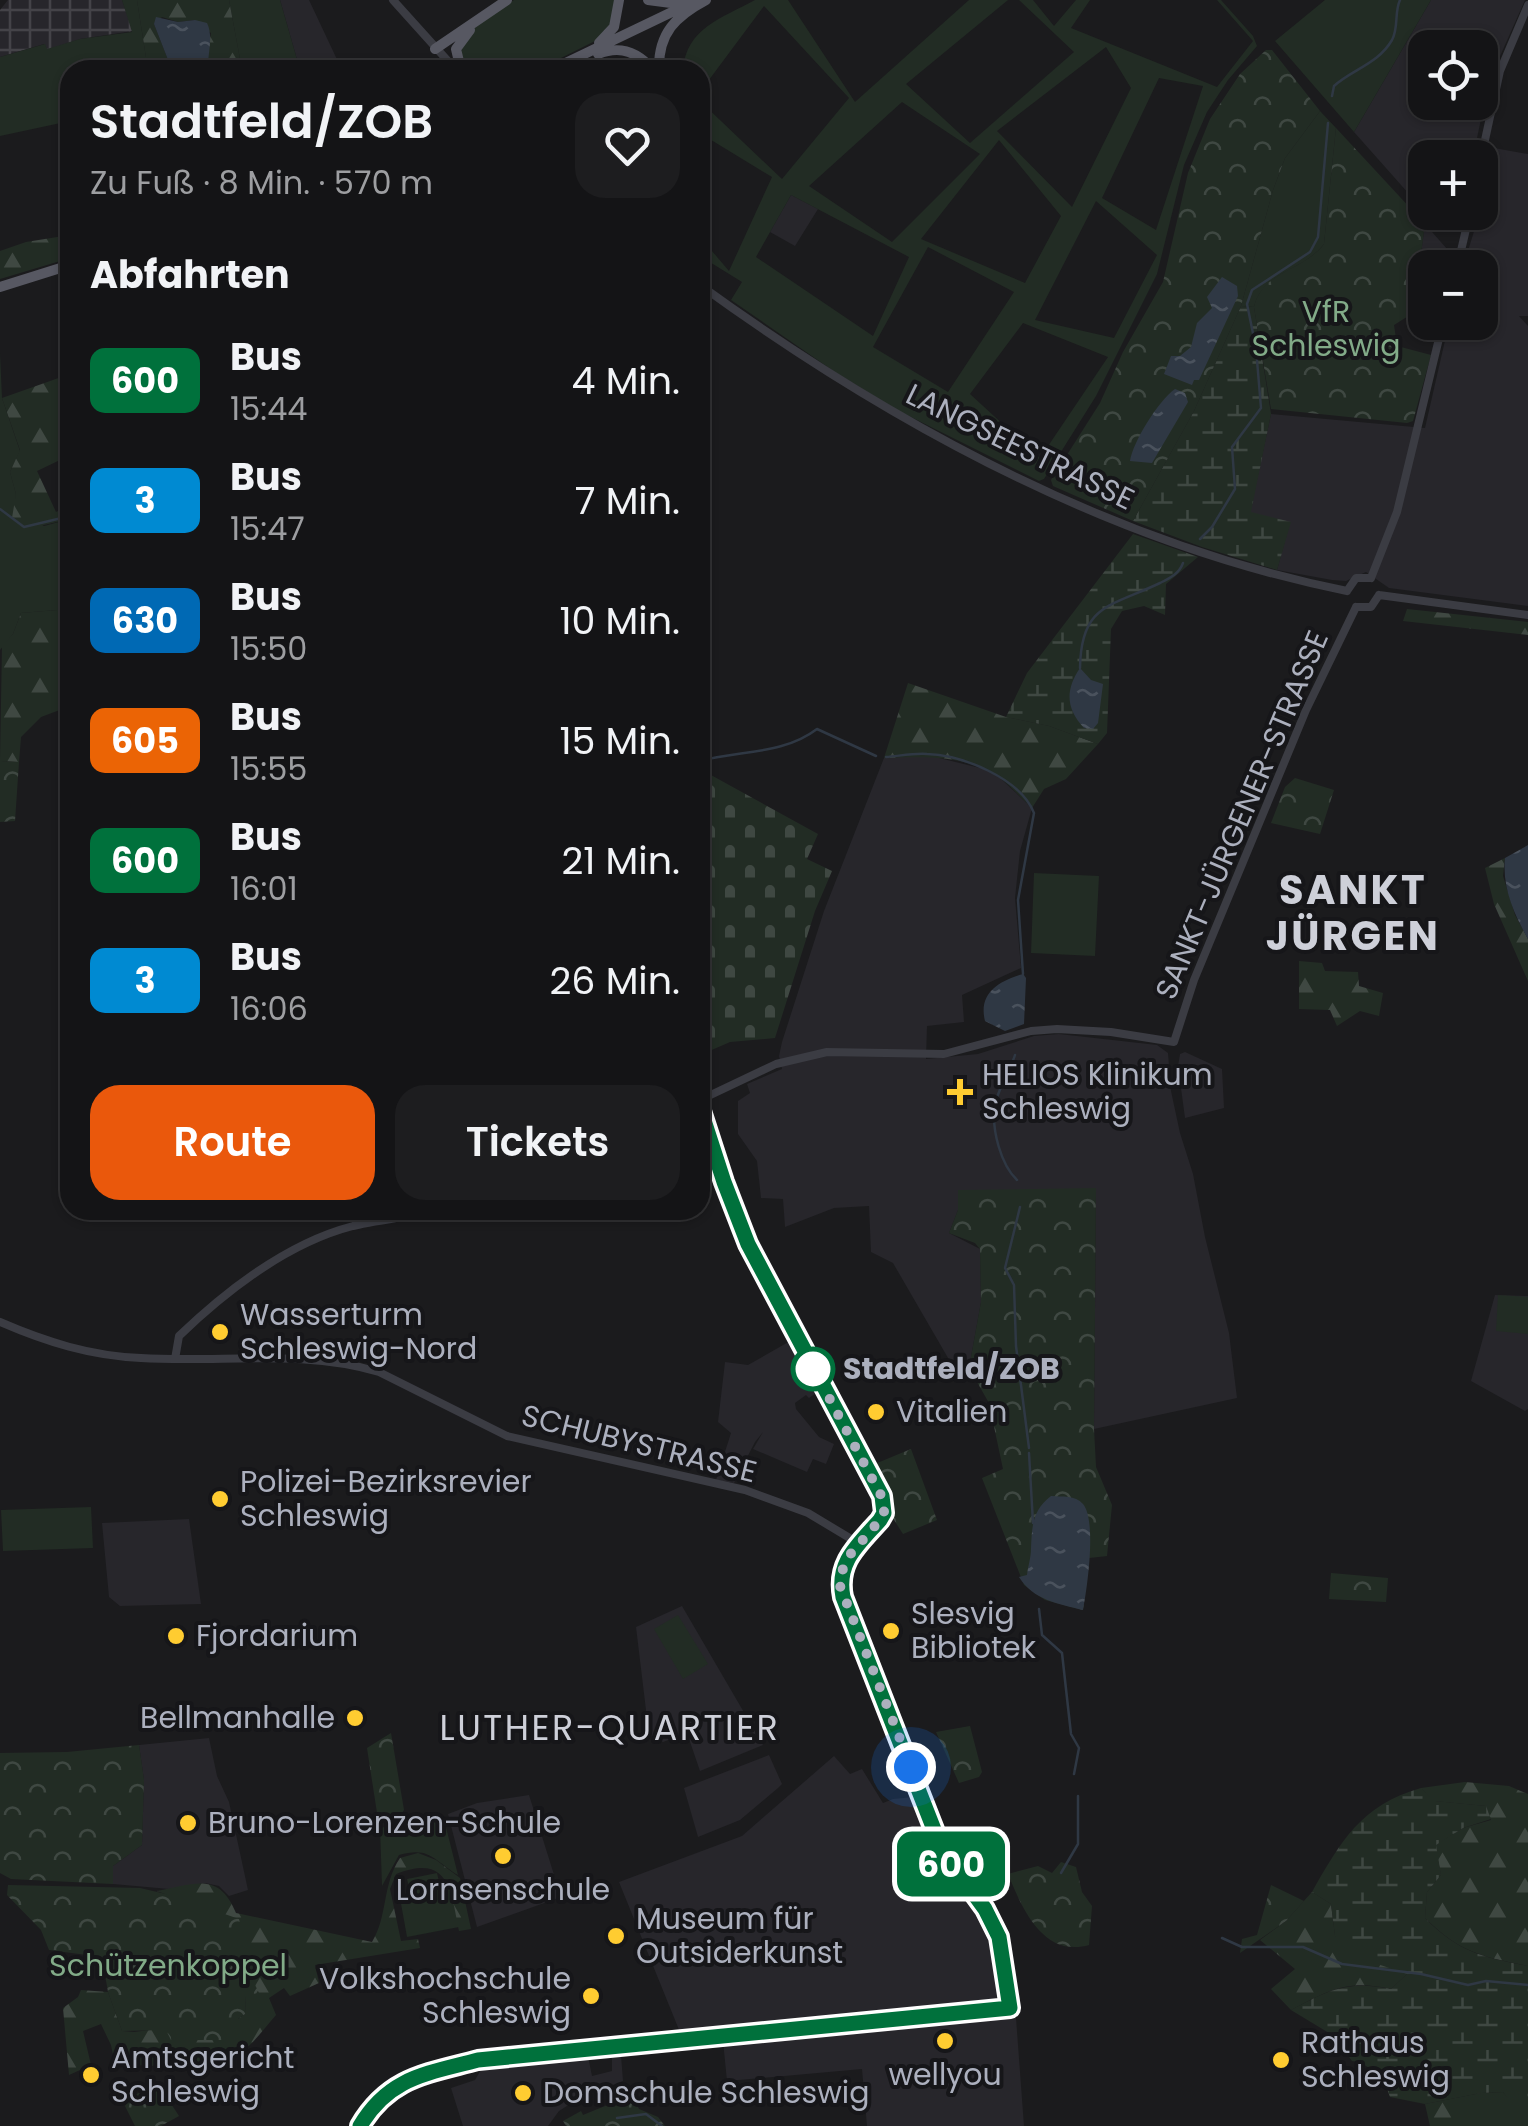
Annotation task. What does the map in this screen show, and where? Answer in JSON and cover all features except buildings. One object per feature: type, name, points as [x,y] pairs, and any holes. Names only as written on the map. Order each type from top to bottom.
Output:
[{"type":"main road","points":[[439,52],[508,0]]},
{"type":"main road","points":[[569,60],[606,39],[619,16],[619,0]]},
{"type":"main road","points":[[648,0],[670,4],[686,0]]},
{"type":"main road","points":[[572,60],[697,0]]},
{"type":"main road","points":[[658,60],[675,19],[706,0]]},
{"type":"main road","points":[[457,60],[460,41],[477,21]]},
{"type":"main road","points":[[439,52],[460,41]]},
{"type":"main road","points":[[579,60],[608,50],[645,60]]},
{"type":"main road","points":[[0,286],[60,268]]},
{"type":"street","points":[[393,0],[447,60]]},
{"type":"street","points":[[1485,140],[1500,70],[1528,5]]},
{"type":"street","name":"LANGSEESTRASSE","points":[[710,291],[844,383],[1037,486],[1202,554],[1276,576],[1347,591]]},
{"type":"street","points":[[1371,578],[1397,512],[1439,340]]},
{"type":"street","points":[[1356,578],[1371,578],[1380,595],[1371,607],[1356,608],[1347,591],[1356,578]]},
{"type":"street","points":[[1380,595],[1528,615]]},
{"type":"street","name":"SANKT-JÜRGENER-STRASSE","points":[[710,1095],[776,1064],[827,1052],[944,1054],[1030,1032],[1057,1030],[1111,1032],[1174,1042],[1194,980],[1306,710],[1356,608]]},
{"type":"street","points":[[360,2126],[387,2091],[478,2060],[1010,2008],[1002,1947],[992,1920],[949,1862],[937,1838],[843,1597],[843,1565],[884,1513],[882,1496],[742,1229],[710,1137]]},
{"type":"street","points":[[175,1359],[176,1340],[190,1325],[281,1255],[320,1236],[387,1220]]},
{"type":"street","name":"SCHUBYSTRASSE","points":[[0,1322],[84,1352],[175,1359],[320,1360],[360,1366],[508,1436],[745,1490],[808,1513],[858,1544]]},
{"type":"shaded area","points":[[8,0],[122,0],[133,31],[80,39],[47,50],[44,44],[0,57],[0,10]]},
{"type":"shaded area","points":[[280,0],[309,0],[337,60],[297,60]]},
{"type":"shaded area","points":[[1431,0],[1525,0],[1498,61],[1498,30],[1414,30]]},
{"type":"shaded area","points":[[1408,39],[1408,120],[1481,120],[1477,140],[1408,140],[1408,193],[1354,132]]},
{"type":"shaded area","points":[[1498,149],[1528,154],[1528,316],[1519,316],[1528,326],[1528,606],[1389,588],[1366,572],[1346,581],[1277,570],[1290,523],[1250,513],[1271,414],[1425,428],[1445,340],[1498,340],[1498,250],[1468,250],[1474,230],[1498,230]]},
{"type":"shaded area","points":[[791,195],[818,209],[795,246],[770,232]]},
{"type":"shaded area","points":[[1424,230],[1430,230],[1448,250],[1421,250]]},
{"type":"shaded area","name":"HELIOS Klinikum Schleswig","points":[[927,755],[998,776],[1032,808],[1020,851],[1015,898],[1021,968],[962,995],[964,1022],[927,1026],[926,1059],[978,1054],[1034,1036],[1059,1034],[1157,1045],[1168,1053],[1180,1133],[1229,1333],[1237,1398],[1094,1429],[1096,1189],[958,1210],[949,1233],[980,1249],[981,1302],[969,1368],[955,1370],[893,1263],[871,1252],[869,1206],[834,1208],[785,1227],[783,1199],[761,1198],[757,1161],[738,1134],[738,1101],[750,1093],[747,1084],[782,1069],[782,1042],[824,911],[884,758]]},
{"type":"shaded area","points":[[1185,1052],[1222,1069],[1224,1108],[1185,1118],[1178,1066],[1180,1054]]},
{"type":"shaded area","points":[[1495,1295],[1528,1296],[1525,1411],[1471,1381]]},
{"type":"shaded area","points":[[792,1340],[819,1391],[795,1403],[796,1409],[819,1437],[834,1444],[826,1464],[813,1459],[807,1472],[753,1449],[763,1432],[755,1442],[734,1483],[716,1480],[731,1433],[718,1422],[725,1362],[748,1365]]},
{"type":"shaded area","points":[[189,1519],[201,1604],[120,1606],[109,1597],[102,1523]]},
{"type":"shaded area","points":[[682,1606],[763,1745],[700,1771],[687,1733],[663,1742],[649,1735],[636,1627]]},
{"type":"shaded area","name":"Bruno-Lorenzen-Schule","points":[[209,1738],[217,1776],[229,1802],[248,1890],[229,1896],[219,1886],[205,1883],[169,1889],[113,1884],[113,1866],[142,1845],[144,1780],[139,1745]]},
{"type":"shaded area","points":[[769,1755],[782,1784],[740,1820],[698,1837],[684,1788]]},
{"type":"shaded area","points":[[834,1756],[850,1774],[862,1769],[883,1803],[924,1796],[938,1837],[1004,1939],[1016,2018],[1024,2126],[867,2126],[862,2069],[727,2081],[723,2041],[686,2047],[619,1882],[742,1836]]},
{"type":"shaded area","name":"Lornsenschule","points":[[529,1795],[561,1897],[477,1927],[448,1814],[477,1803]]},
{"type":"shaded area","name":"Domschule Schleswig","points":[[612,2055],[621,2055],[623,2081],[581,2097],[559,2111],[548,2126],[463,2126],[451,2088],[475,2080],[483,2066],[588,2056],[592,2076],[612,2071]]},
{"type":"green space","points":[[122,0],[137,0],[146,60],[60,60],[60,123],[0,136],[0,57],[45,44],[47,49],[80,39],[132,32]]},
{"type":"green space","points":[[137,0],[229,0],[240,60],[207,60],[211,33],[195,20],[178,22],[162,17],[154,24],[168,60],[146,60]]},
{"type":"green space","points":[[229,0],[280,0],[297,60],[240,60]]},
{"type":"green space","points":[[514,0],[616,0],[616,16],[601,38],[557,60],[462,60],[467,38],[483,20]]},
{"type":"green space","points":[[755,0],[788,0],[855,102],[969,0],[1008,0],[906,84],[970,143],[1074,52],[1019,0],[1033,0],[1054,26],[1076,0],[1090,0],[1071,28],[1217,87],[1253,41],[1217,0],[1253,36],[1257,46],[1207,112],[1184,165],[1157,274],[1096,396],[1044,479],[1039,481],[897,410],[731,300],[742,282],[710,262],[710,249],[729,271],[772,177],[710,139],[710,111],[782,179],[849,98],[764,6],[710,79],[710,60],[685,60],[698,34]],"holes":[[[1106,47],[1131,88],[1072,207],[997,131]],[[1159,78],[1203,86],[1156,230],[1102,198]],[[902,102],[980,154],[892,242],[809,186]],[[999,140],[1061,216],[1025,283],[921,239]],[[791,195],[909,257],[873,336],[756,257]],[[1096,201],[1157,255],[1114,338],[1035,320]],[[928,247],[1014,292],[948,392],[873,347]],[[1023,323],[1108,357],[1040,458],[970,394]]]},
{"type":"green space","points":[[1325,0],[1431,0],[1414,30],[1408,30],[1408,39],[1354,132],[1275,41]]},
{"type":"green space","points":[[1266,50],[1272,50],[1320,111],[1285,158],[1241,306],[1194,411],[1133,521],[1053,486],[1051,480],[1100,403],[1123,352],[1163,282],[1188,173],[1210,119],[1240,74]]},
{"type":"green space","points":[[1320,111],[1336,128],[1324,244],[1266,286],[1254,307],[1241,306],[1285,158]]},
{"type":"green space","name":"VfR Schleswig","points":[[1336,128],[1408,206],[1408,230],[1424,230],[1421,250],[1408,250],[1408,316],[1394,325],[1397,346],[1431,355],[1413,421],[1271,409],[1254,307],[1258,295],[1274,278],[1306,260],[1324,244]]},
{"type":"green space","points":[[60,237],[60,261],[0,279],[0,251]]},
{"type":"green space","points":[[1241,306],[1254,307],[1271,414],[1251,512],[1291,522],[1277,570],[1133,521],[1194,411]]},
{"type":"green space","points":[[0,353],[2,398],[20,451],[10,472],[15,509],[44,526],[60,522],[60,610],[21,613],[13,634],[0,650]]},
{"type":"green space","points":[[60,378],[60,460],[37,471],[56,512],[60,510],[60,521],[22,530],[12,518],[16,494],[10,472],[20,450],[2,398]]},
{"type":"green space","points":[[1133,534],[1198,557],[1166,584],[1165,615],[1144,606],[1122,611],[1111,629],[1107,733],[1098,744],[1049,726],[1006,717],[1027,673]]},
{"type":"green space","points":[[1407,609],[1528,622],[1528,635],[1403,621]]},
{"type":"green space","points":[[60,610],[60,710],[41,717],[21,737],[19,762],[0,761],[2,646],[13,634],[21,613]]},
{"type":"green space","points":[[908,683],[1098,744],[1066,779],[1044,789],[1032,808],[996,775],[970,763],[941,758],[884,758]]},
{"type":"green space","points":[[0,761],[19,762],[15,821],[0,822]]},
{"type":"green space","points":[[710,775],[818,834],[807,859],[832,871],[815,911],[775,1038],[730,1042],[710,1051]]},
{"type":"green space","points":[[1295,778],[1334,790],[1320,834],[1271,823],[1285,787]]},
{"type":"green space","points":[[1505,858],[1503,876],[1515,915],[1528,939],[1528,981],[1494,904],[1485,868]]},
{"type":"green space","points":[[1034,873],[1099,876],[1095,956],[1031,953]]},
{"type":"green space","points":[[1299,961],[1322,963],[1325,971],[1358,972],[1359,986],[1383,993],[1379,1016],[1360,1011],[1337,1026],[1330,1010],[1299,1009]]},
{"type":"green space","points":[[1096,1188],[1094,1429],[1096,1467],[1112,1505],[1107,1556],[1089,1558],[1083,1610],[1045,1600],[1024,1585],[982,1478],[1003,1469],[989,1403],[969,1368],[981,1302],[980,1249],[975,1243],[949,1233],[958,1210],[958,1190]]},
{"type":"green space","points":[[1498,1295],[1528,1297],[1528,1334],[1496,1331]]},
{"type":"green space","points":[[911,1449],[937,1520],[903,1534],[889,1512],[887,1492],[870,1466]]},
{"type":"green space","points":[[91,1507],[93,1548],[3,1551],[1,1510]]},
{"type":"green space","points":[[1331,1573],[1388,1578],[1386,1602],[1329,1599]]},
{"type":"green space","points":[[678,1615],[708,1664],[683,1679],[654,1629]]},
{"type":"green space","points":[[970,1726],[982,1772],[979,1777],[959,1783],[936,1732]]},
{"type":"green space","points":[[391,1733],[404,1810],[400,1816],[378,1819],[367,1748]]},
{"type":"green space","points":[[139,1745],[144,1780],[142,1845],[113,1866],[113,1884],[11,1879],[0,1873],[0,1753]]},
{"type":"green space","points":[[1465,1782],[1509,1786],[1528,1794],[1528,1966],[1472,1951],[1425,1918],[1427,1892],[1441,1875],[1435,1845],[1463,1828],[1491,1820],[1486,1806],[1434,1801],[1421,1788]]},
{"type":"green space","points":[[1421,1788],[1435,1801],[1486,1806],[1491,1819],[1463,1828],[1436,1845],[1441,1875],[1427,1892],[1425,1918],[1449,1939],[1472,1951],[1528,1966],[1528,2100],[1509,2100],[1503,2092],[1425,2104],[1390,2097],[1382,2075],[1352,2061],[1334,2036],[1291,2010],[1350,1986],[1391,1989],[1407,1974],[1357,1957],[1335,1936],[1331,1904],[1312,1892],[1355,1827],[1383,1804]]},
{"type":"green space","points":[[443,1815],[458,1875],[425,1853],[409,1853],[399,1855],[382,1886],[380,1828]]},
{"type":"green space","points":[[418,1853],[436,1860],[460,1878],[471,1929],[459,1931],[450,1889],[437,1872],[427,1868],[396,1874],[390,1889],[401,1941],[418,1939],[420,1948],[315,1965],[319,1983],[290,1996],[284,1988],[269,1998],[276,2015],[259,2035],[237,2056],[205,2073],[169,2059],[152,2066],[115,2064],[101,2024],[83,2031],[91,2065],[69,2075],[63,2008],[81,1990],[108,1992],[122,2031],[134,2032],[238,2019],[245,2014],[246,1994],[258,1993],[194,1905],[157,1891],[194,1884],[213,1886],[222,1891],[236,1913],[372,1942],[394,1868],[400,1858]]},
{"type":"green space","points":[[1061,1862],[1076,1867],[1082,1892],[1092,1906],[1089,1945],[1073,1947],[1047,1937],[1028,1915],[1008,1874],[1038,1866],[1052,1873]]},
{"type":"green space","points":[[437,1873],[441,1890],[451,1888],[459,1927],[407,1937],[400,1898],[411,1896],[407,1879]]},
{"type":"green space","name":"Schützenkoppel","points":[[8,1885],[140,1888],[239,1919],[241,1927],[229,1932],[259,1993],[246,1995],[245,2014],[238,2019],[236,2033],[228,2040],[171,2040],[166,2030],[122,2031],[108,1992],[102,1957],[49,1950],[41,1930],[7,1895]]},
{"type":"green space","points":[[1271,1885],[1304,1901],[1286,1921],[1240,1953],[1242,1939],[1257,1935]]},
{"type":"green space","points":[[1312,1892],[1331,1904],[1335,1936],[1408,1973],[1391,1989],[1363,1985],[1339,1988],[1291,2010],[1271,1989],[1295,1969],[1260,1940],[1286,1921]]},
{"type":"green space","points":[[158,2084],[179,2116],[161,2126],[135,2126],[125,2106],[130,2097]]},
{"type":"green space","points":[[1503,2092],[1509,2099],[1528,2100],[1528,2126],[1481,2126],[1481,2093]]},
{"type":"green space","points":[[1481,2093],[1481,2126],[1430,2126],[1425,2104]]},
{"type":"green space","points":[[632,2095],[639,2109],[658,2117],[665,2126],[566,2126],[563,2121],[581,2111],[583,2115]]},
{"type":"water","points":[[156,17],[207,23],[209,60],[168,60],[154,24]]},
{"type":"water","points":[[1222,277],[1237,286],[1238,296],[1199,380],[1192,385],[1164,374],[1171,356],[1180,356],[1191,347],[1197,323],[1212,308],[1207,297]]},
{"type":"water","points":[[1175,389],[1185,393],[1188,402],[1152,463],[1130,461],[1147,422]]},
{"type":"water","points":[[1080,668],[1091,680],[1103,684],[1098,723],[1093,729],[1084,728],[1071,706],[1070,692]]},
{"type":"water","points":[[1528,845],[1528,939],[1510,900],[1505,858]]},
{"type":"water","points":[[1023,974],[1024,1024],[1005,1031],[985,1021],[985,1003],[992,990]]},
{"type":"water","points":[[1051,1496],[1076,1499],[1087,1513],[1090,1556],[1083,1610],[1039,1596],[1019,1577],[1027,1575],[1037,1513]]},
{"type":"waterway","points":[[1332,96],[1334,86],[1386,48],[1394,35],[1400,0]]},
{"type":"waterway","points":[[1200,539],[1235,489],[1232,447],[1261,408],[1256,348],[1247,304],[1252,290],[1310,252],[1318,237],[1328,123]]},
{"type":"waterway","points":[[0,509],[24,527],[60,518]]},
{"type":"waterway","points":[[1080,668],[1086,631],[1093,619],[1113,604],[1171,577],[1183,563]]},
{"type":"waterway","points":[[710,759],[775,748],[817,729],[876,756]]},
{"type":"waterway","points":[[886,757],[922,754],[957,759],[1003,779],[1027,800],[1034,813],[1018,900],[1023,974]]},
{"type":"waterway","points":[[1015,1055],[998,1094],[994,1115],[1002,1156],[1017,1180]]},
{"type":"waterway","points":[[1020,1207],[1005,1268],[1014,1285],[1016,1346],[1029,1448]]},
{"type":"waterway","points":[[1029,1453],[1033,1523]]},
{"type":"waterway","points":[[1039,1609],[1042,1635],[1062,1653],[1071,1734],[1079,1748],[1074,1774]]},
{"type":"waterway","points":[[1061,1873],[1078,1844],[1078,1796]]},
{"type":"waterway","points":[[1222,1938],[1242,1947],[1303,1947],[1342,1964],[1421,1974],[1468,1985],[1486,1981],[1528,1985]]},
{"type":"waterway","points":[[617,2118],[646,2114],[662,2126]]},
{"type":"bus line","name":"600","points":[[360,2126],[377,2100],[403,2082],[478,2060],[1010,2008],[999,1937],[985,1909],[942,1850],[840,1586],[843,1565],[880,1520],[884,1501],[748,1244],[710,1139]]},
{"type":"place","name":"HELIOS Klinikum Schleswig","points":[[960,1092]]},
{"type":"place","name":"Wasserturm Schleswig-Nord","points":[[220,1332]]},
{"type":"place","name":"Stadtfeld/ZOB","points":[[813,1369]]},
{"type":"place","name":"Vitalien","points":[[876,1412]]},
{"type":"place","name":"Polizei-Bezirksrevier Schleswig","points":[[220,1499]]},
{"type":"place","name":"Slesvig Bibliotek","points":[[891,1631]]},
{"type":"place","name":"Fjordarium","points":[[176,1636]]},
{"type":"place","name":"Bellmanhalle","points":[[355,1718]]},
{"type":"place","name":"Bruno-Lorenzen-Schule","points":[[188,1823]]},
{"type":"place","name":"Lornsenschule","points":[[503,1856]]},
{"type":"place","name":"Museum für Outsiderkunst","points":[[616,1936]]},
{"type":"place","name":"Volkshochschule Schleswig","points":[[591,1996]]},
{"type":"place","name":"wellyou","points":[[945,2041]]},
{"type":"place","name":"Rathaus Schleswig","points":[[1281,2060]]},
{"type":"place","name":"Amtsgericht Schleswig","points":[[91,2075]]},
{"type":"place","name":"Domschule Schleswig","points":[[523,2093]]},
{"type":"district","name":"SANKT JÜRGEN","points":[[1353,913]]},
{"type":"district","name":"LUTHER-QUARTIER","points":[[610,1728]]},
{"type":"route","points":[[813,1369],[809,1360],[884,1501],[880,1520],[843,1565],[840,1586],[911,1767]]}]
